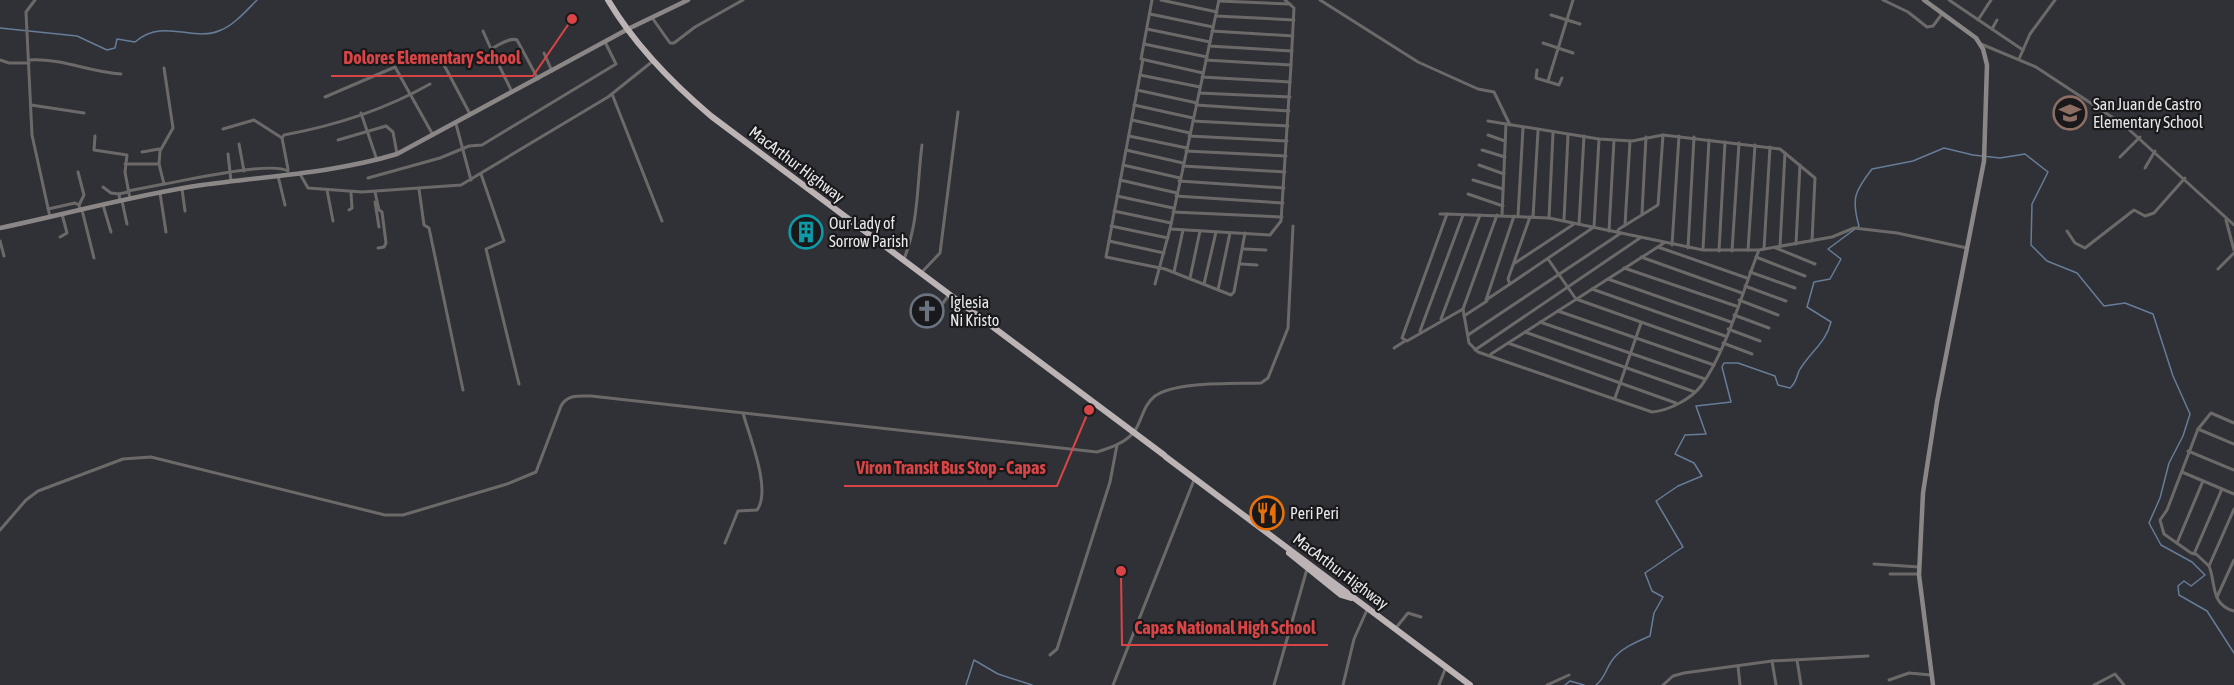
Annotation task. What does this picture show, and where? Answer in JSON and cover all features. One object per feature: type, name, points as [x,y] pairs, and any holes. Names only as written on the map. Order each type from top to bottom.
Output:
[{"type":"highway","name":"MacArthur Highway","points":[[608,0],[628,30],[654,60],[686,95],[711,116],[1470,685]]},
{"type":"highway","points":[[1283,545],[1307,569],[1341,595],[1355,599]]},
{"type":"street","points":[[35,0],[26,12],[33,141],[50,217]]},
{"type":"street","points":[[104,187],[113,194],[119,194],[164,183],[230,172],[300,173],[377,160],[397,154],[688,0]]},
{"type":"street","points":[[653,19],[669,43],[674,43],[695,27],[743,0]]},
{"type":"street","points":[[1152,0],[1106,257],[1160,267],[1233,294],[1244,249],[1245,234]]},
{"type":"street","points":[[1161,0],[1216,14],[1294,20]]},
{"type":"street","points":[[1155,284],[1168,238],[1219,0],[1290,4]]},
{"type":"street","points":[[1170,229],[1270,235],[1282,217],[1294,20],[1294,8],[1285,0]]},
{"type":"street","points":[[1320,0],[1418,62],[1494,92],[1508,125],[1505,141],[1502,215]]},
{"type":"street","points":[[1548,81],[1573,0]]},
{"type":"street","points":[[1882,0],[1908,12],[1929,27],[1943,14]]},
{"type":"street","points":[[1924,0],[1979,43],[2019,59],[2055,79],[2140,137],[2234,225]]},
{"type":"street","points":[[1949,0],[2023,50]]},
{"type":"street","points":[[1978,20],[1991,0]]},
{"type":"street","points":[[2019,59],[2039,19],[2055,0]]},
{"type":"street","points":[[1150,14],[1213,29],[1293,36]]},
{"type":"street","points":[[1551,15],[1580,24]]},
{"type":"street","points":[[1992,29],[1997,20]]},
{"type":"street","points":[[1147,29],[1209,44],[1292,51]]},
{"type":"street","points":[[483,32],[512,92]]},
{"type":"street","points":[[491,49],[515,38],[538,79]]},
{"type":"street","points":[[369,178],[440,158],[462,148],[482,145],[615,65],[616,62],[605,42]]},
{"type":"street","points":[[1543,43],[1573,53]]},
{"type":"street","points":[[1933,685],[1919,574],[1923,493],[1985,153],[1987,65],[1979,43]]},
{"type":"street","points":[[1144,44],[1206,59],[1291,64]]},
{"type":"street","points":[[544,53],[552,71]]},
{"type":"street","points":[[1143,59],[1203,75],[1291,82]]},
{"type":"street","points":[[0,60],[9,63],[62,61],[95,72],[121,75]]},
{"type":"street","points":[[300,173],[306,186],[351,192],[461,185],[612,94],[654,60]]},
{"type":"street","points":[[443,63],[471,115]]},
{"type":"street","points":[[325,97],[395,67],[434,136]]},
{"type":"street","points":[[164,68],[173,128],[161,148],[159,164],[164,183]]},
{"type":"street","points":[[1537,70],[1535,77],[1560,85],[1562,78]]},
{"type":"street","points":[[1140,75],[1200,87]]},
{"type":"street","points":[[282,138],[284,135],[318,129],[411,95],[430,84]]},
{"type":"street","points":[[1137,90],[1196,104],[1289,111]]},
{"type":"street","points":[[1199,93],[1290,97]]},
{"type":"street","points":[[612,94],[662,221]]},
{"type":"street","points":[[31,105],[84,113]]},
{"type":"street","points":[[1134,105],[1193,119],[1288,126]]},
{"type":"street","points":[[921,273],[940,253],[958,112]]},
{"type":"street","points":[[361,113],[377,160]]},
{"type":"street","points":[[223,129],[254,120],[263,124],[282,138],[289,172]]},
{"type":"street","points":[[1132,120],[1190,134],[1287,141]]},
{"type":"street","points":[[1488,121],[1538,131],[1599,139],[1630,141],[1663,135],[1780,149],[1813,174],[1815,182],[1812,241]]},
{"type":"street","points":[[456,124],[471,180]]},
{"type":"street","points":[[338,140],[382,126],[391,128],[397,154]]},
{"type":"street","points":[[1487,301],[1485,297],[1516,216],[1523,128]]},
{"type":"street","points":[[1510,284],[1508,279],[1532,217],[1538,131]]},
{"type":"street","points":[[1549,218],[1553,133]]},
{"type":"street","points":[[1564,220],[1568,134]]},
{"type":"street","points":[[1488,135],[1505,141]]},
{"type":"street","points":[[1468,335],[1619,233],[1625,225],[1659,205],[1663,135]]},
{"type":"street","points":[[94,136],[94,150],[125,153],[128,157],[125,164],[130,199]]},
{"type":"street","points":[[1129,136],[1186,149],[1286,156]]},
{"type":"street","points":[[1576,224],[1584,136]]},
{"type":"street","points":[[1672,245],[1679,136]]},
{"type":"street","points":[[1642,215],[1646,137]]},
{"type":"street","points":[[1688,248],[1694,137]]},
{"type":"street","points":[[2120,157],[2140,137]]},
{"type":"street","points":[[1594,227],[1599,139]]},
{"type":"street","points":[[1609,231],[1614,140]]},
{"type":"street","points":[[1703,250],[1709,140]]},
{"type":"street","points":[[1625,225],[1630,141]]},
{"type":"street","points":[[1719,251],[1725,142]]},
{"type":"street","points":[[1732,251],[1739,143]]},
{"type":"street","points":[[239,144],[244,171]]},
{"type":"street","points":[[903,260],[911,241],[918,205],[916,183],[922,145]]},
{"type":"street","points":[[1748,250],[1755,145]]},
{"type":"street","points":[[1764,249],[1770,147]]},
{"type":"street","points":[[141,152],[161,148]]},
{"type":"street","points":[[1126,150],[1183,165],[1285,172]]},
{"type":"street","points":[[1482,150],[1505,157]]},
{"type":"street","points":[[2145,168],[2155,151]]},
{"type":"street","points":[[1780,246],[1785,153]]},
{"type":"street","points":[[228,154],[231,181]]},
{"type":"street","points":[[125,164],[159,164]]},
{"type":"street","points":[[1796,244],[1800,164]]},
{"type":"street","points":[[1123,165],[1180,179],[1284,188]]},
{"type":"street","points":[[1479,165],[1504,174]]},
{"type":"street","points":[[78,172],[84,195],[80,208],[94,258]]},
{"type":"street","points":[[48,209],[103,205],[202,185],[278,176],[289,172]]},
{"type":"street","points":[[482,174],[504,241],[486,249],[519,384]]},
{"type":"street","points":[[278,176],[285,205]]},
{"type":"street","points":[[201,178],[202,185]]},
{"type":"street","points":[[2067,231],[2070,238],[2082,248],[2093,244],[2134,210],[2145,216],[2154,213],[2185,178]]},
{"type":"street","points":[[1120,180],[1176,195],[1283,203]]},
{"type":"street","points":[[1473,180],[1503,189]]},
{"type":"street","points":[[142,188],[143,196]]},
{"type":"street","points":[[182,189],[184,211]]},
{"type":"street","points":[[419,189],[424,225],[429,228],[463,390]]},
{"type":"street","points":[[327,190],[333,221]]},
{"type":"street","points":[[349,210],[352,208],[351,192]]},
{"type":"street","points":[[375,192],[379,227]]},
{"type":"street","points":[[375,192],[385,227],[386,243],[384,247],[378,248]]},
{"type":"street","points":[[160,193],[166,232]]},
{"type":"street","points":[[119,194],[127,224]]},
{"type":"street","points":[[1468,194],[1503,206]]},
{"type":"street","points":[[1117,196],[1173,210],[1282,217]]},
{"type":"street","points":[[103,205],[111,232]]},
{"type":"street","points":[[0,228],[80,208]]},
{"type":"street","points":[[1114,211],[1171,224]]},
{"type":"street","points":[[60,237],[67,233],[62,214]]},
{"type":"street","points":[[1440,214],[1502,215],[1564,220],[1703,250],[1764,249],[1832,237],[1854,228],[1869,228],[1967,248]]},
{"type":"street","points":[[1405,341],[1402,336],[1447,214]]},
{"type":"street","points":[[1420,333],[1463,215]]},
{"type":"street","points":[[1440,321],[1480,215]]},
{"type":"street","points":[[1497,215],[1462,309],[1469,343],[1475,350],[1653,412],[1665,410],[1695,393],[1705,379],[1714,365],[1759,249]]},
{"type":"street","points":[[2218,269],[2234,252],[2226,218]]},
{"type":"street","points":[[1514,264],[1576,224]]},
{"type":"street","points":[[1112,226],[1168,238]]},
{"type":"street","points":[[0,530],[26,500],[38,491],[131,457],[151,457],[395,516],[507,484],[536,472],[561,406],[571,397],[591,396],[1088,453],[1117,445],[1134,432],[1149,401],[1161,392],[1201,386],[1261,383],[1268,378],[1288,328],[1293,226]]},
{"type":"street","points":[[1464,316],[1594,227]]},
{"type":"street","points":[[1174,272],[1183,230]]},
{"type":"street","points":[[1190,278],[1200,231]]},
{"type":"street","points":[[1204,284],[1216,232]]},
{"type":"street","points":[[1218,290],[1230,233]]},
{"type":"street","points":[[1475,350],[1640,238]]},
{"type":"street","points":[[2088,238],[2093,244]]},
{"type":"street","points":[[0,241],[4,256]]},
{"type":"street","points":[[1109,241],[1164,253]]},
{"type":"street","points":[[1490,355],[1664,243]]},
{"type":"street","points":[[1658,247],[1748,278]]},
{"type":"street","points":[[1774,247],[1815,264]]},
{"type":"street","points":[[1244,249],[1266,250]]},
{"type":"street","points":[[1641,257],[1742,293]]},
{"type":"street","points":[[1756,257],[1805,276]]},
{"type":"street","points":[[1548,259],[1576,300],[1720,350]]},
{"type":"street","points":[[1240,264],[1257,265]]},
{"type":"street","points":[[1624,268],[1737,307]]},
{"type":"street","points":[[1750,272],[1795,288]]},
{"type":"street","points":[[1608,279],[1731,322]]},
{"type":"street","points":[[1745,286],[1786,302]]},
{"type":"street","points":[[1592,289],[1725,336]]},
{"type":"street","points":[[928,323],[949,295]]},
{"type":"street","points":[[1739,300],[1778,315]]},
{"type":"street","points":[[1394,348],[1462,309]]},
{"type":"street","points":[[1558,311],[1714,365]]},
{"type":"street","points":[[1734,315],[1769,328]]},
{"type":"street","points":[[1540,322],[1705,379]]},
{"type":"street","points":[[1615,399],[1641,322]]},
{"type":"street","points":[[1728,329],[1760,341]]},
{"type":"street","points":[[1525,332],[1695,393]]},
{"type":"street","points":[[1508,343],[1678,403]]},
{"type":"street","points":[[1723,343],[1752,354]]},
{"type":"street","points":[[725,543],[737,513],[741,509],[757,510],[762,495],[758,465],[743,413]]},
{"type":"street","points":[[2209,566],[2164,534],[2160,520],[2182,472],[2198,429],[2211,413],[2234,423]]},
{"type":"street","points":[[2198,429],[2234,444]]},
{"type":"street","points":[[1050,655],[1057,649],[1110,482],[1117,445]]},
{"type":"street","points":[[2188,452],[2234,470]]},
{"type":"street","points":[[2182,472],[2234,494]]},
{"type":"street","points":[[1113,685],[1195,479]]},
{"type":"street","points":[[2177,543],[2203,481]]},
{"type":"street","points":[[2194,554],[2222,489]]},
{"type":"street","points":[[2234,509],[2209,566],[2212,590],[2226,608],[2234,611]]},
{"type":"street","points":[[2217,597],[2234,560]]},
{"type":"street","points":[[1874,564],[1919,567]]},
{"type":"street","points":[[1274,685],[1307,569]]},
{"type":"street","points":[[1890,574],[1919,574]]},
{"type":"street","points":[[1343,685],[1356,633],[1368,609]]},
{"type":"street","points":[[1395,629],[1408,613],[1421,617]]},
{"type":"street","points":[[1663,685],[1673,676],[1684,673],[1738,665],[1797,659],[1868,657]]},
{"type":"street","points":[[1797,659],[1801,685]]},
{"type":"street","points":[[1772,661],[1776,685]]},
{"type":"street","points":[[1738,665],[1740,685]]},
{"type":"street","points":[[1439,685],[1446,667]]},
{"type":"street","points":[[1888,680],[1910,673],[1931,675]]},
{"type":"street","points":[[2094,685],[2115,674],[2124,685]]},
{"type":"street","points":[[1547,685],[1569,675]]},
{"type":"waterway","points":[[0,28],[77,36],[107,50],[115,48],[117,39],[135,42],[156,31],[200,34],[221,30],[235,21],[257,0]]},
{"type":"waterway","points":[[1596,685],[1618,653],[1650,636],[1654,613],[1663,597],[1652,591],[1645,573],[1683,547],[1656,501],[1678,486],[1702,476],[1694,463],[1675,454],[1685,435],[1706,434],[1696,406],[1731,402],[1722,367],[1724,363],[1738,363],[1775,376],[1778,385],[1790,388],[1792,386],[1799,371],[1829,329],[1831,322],[1807,307],[1814,282],[1830,279],[1841,259],[1828,249],[1859,226],[1855,208],[1858,189],[1872,169],[1913,161],[1944,148],[2000,158],[2025,154],[2048,172],[2032,204],[2031,245],[2047,261],[2077,273],[2104,306],[2125,303],[2153,314],[2173,376],[2190,414],[2183,436],[2169,463],[2160,498],[2149,523],[2161,545],[2192,562],[2205,575],[2191,586],[2184,581],[2178,586],[2179,595],[2207,611],[2234,653]]},
{"type":"waterway","points":[[966,685],[974,660],[998,674],[1032,685]]},
{"type":"waterway","points":[[1565,685],[1570,681],[1584,685]]},
{"type":"place","name":"Dolores Elementary School","points":[[572,19]]},
{"type":"place","name":"San Juan de Castro Elementary School","points":[[2070,113]]},
{"type":"place","name":"Our Lady of Sorrow Parish","points":[[806,232]]},
{"type":"place","name":"Iglesia Ni Kristo","points":[[927,311]]},
{"type":"place","name":"Viron Transit Bus Stop - Capas","points":[[1089,410]]},
{"type":"place","name":"Peri Peri","points":[[1267,513]]},
{"type":"place","name":"Capas National High School","points":[[1121,571]]}]
